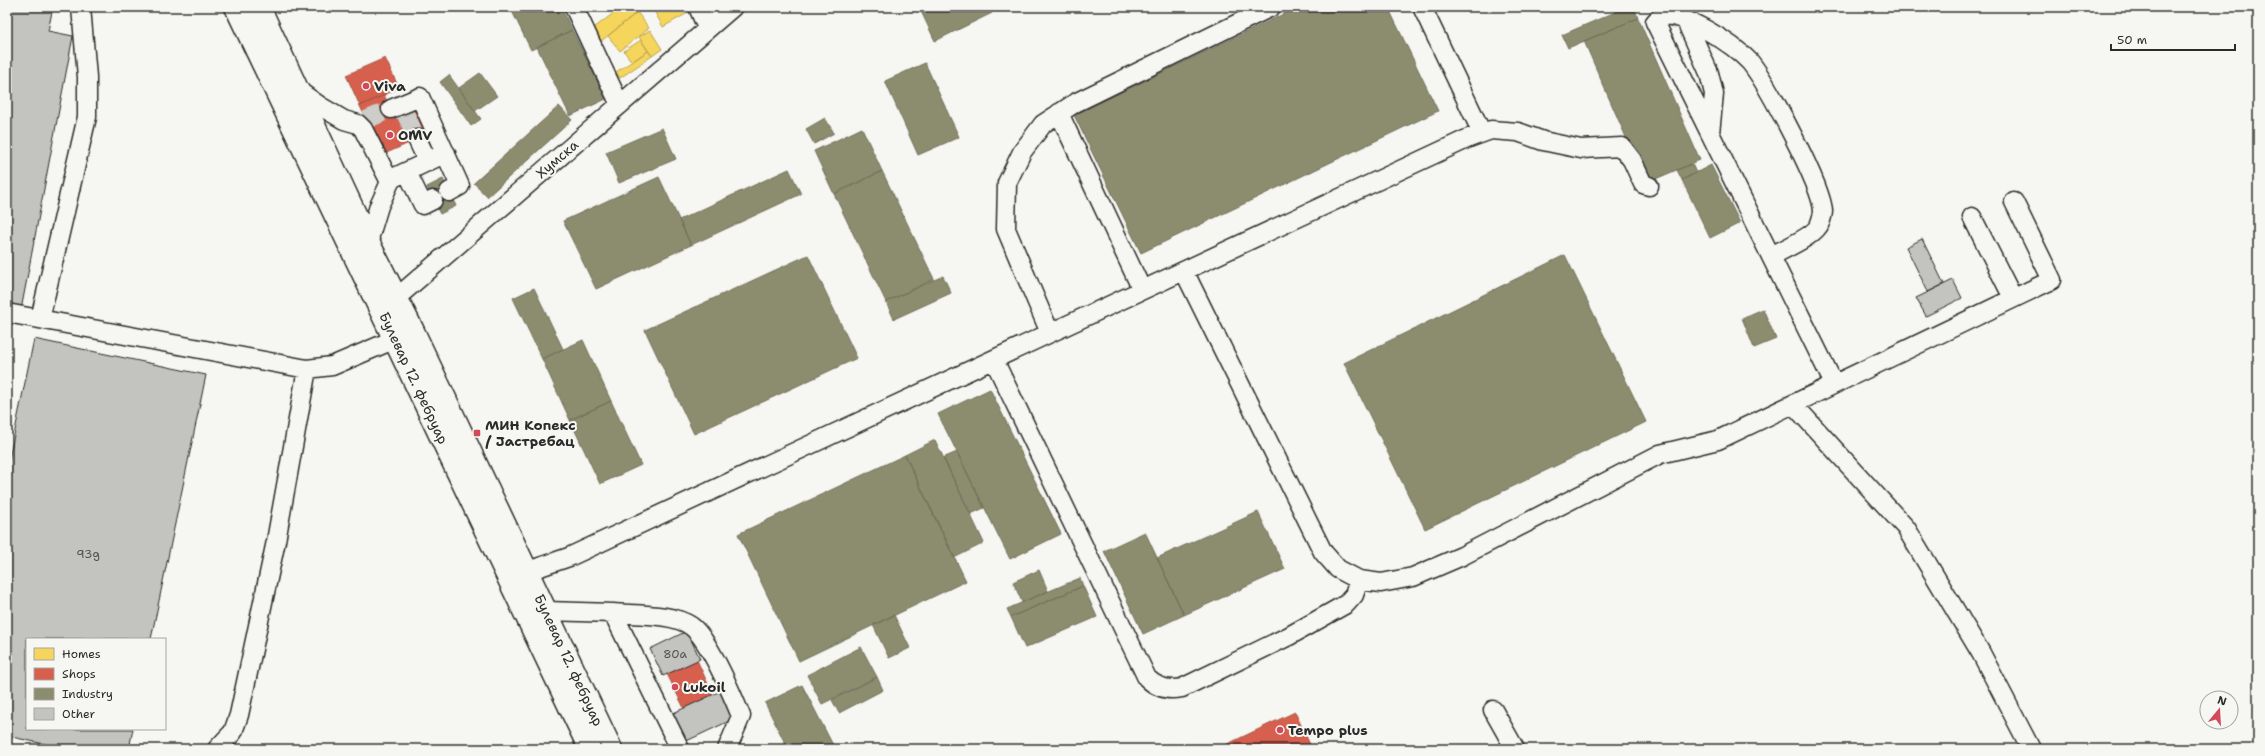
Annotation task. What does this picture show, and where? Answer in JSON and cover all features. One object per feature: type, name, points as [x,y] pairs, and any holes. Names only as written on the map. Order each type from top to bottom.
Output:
[{"type":"main road","name":"Булевар 12. фебруар","points":[[236,7],[389,304],[590,749]]},
{"type":"main road","name":"Булевар 12. фебруар","points":[[259,7],[368,242],[389,304]]},
{"type":"main road","name":"Булевар 12. фебруар","points":[[404,336],[528,571],[611,749]]},
{"type":"street","points":[[40,319],[87,117],[87,77],[81,7]]},
{"type":"street","points":[[574,7],[620,104]]},
{"type":"street","points":[[698,7],[708,28]]},
{"type":"street","name":"Хумска","points":[[389,304],[733,7]]},
{"type":"street","points":[[1050,333],[1006,229],[1007,183],[1026,146],[1044,124],[1075,103],[1271,7]]},
{"type":"street","points":[[1422,7],[1482,133]]},
{"type":"street","points":[[1771,256],[1812,233],[1820,225],[1823,211],[1812,178],[1766,86],[1750,63],[1734,46],[1686,21],[1668,15],[1661,16],[1655,22],[1834,384]]},
{"type":"street","points":[[1686,21],[1709,73],[1714,94],[1710,133]]},
{"type":"street","points":[[299,91],[323,108],[344,120],[362,122],[390,182]]},
{"type":"street","points":[[400,110],[420,96],[460,186],[449,192]]},
{"type":"street","points":[[1060,113],[1142,290]]},
{"type":"street","points":[[528,571],[569,557],[1482,133],[1491,130],[1518,132],[1543,140],[1581,149],[1622,147],[1632,160],[1643,184],[1649,186]]},
{"type":"street","points":[[417,139],[428,162]]},
{"type":"street","points":[[368,242],[379,206],[390,182],[446,153]]},
{"type":"street","points":[[407,172],[423,205],[433,200]]},
{"type":"street","points":[[1184,271],[1323,552],[1338,569],[1359,580],[1381,583],[1413,577],[1462,556],[1660,454],[1718,440],[2052,280],[2014,202]]},
{"type":"street","points":[[1972,217],[2013,298]]},
{"type":"street","points":[[7,313],[307,370],[332,366],[404,336]]},
{"type":"street","points":[[994,360],[1147,678],[1153,684],[1168,689],[1182,688],[1288,636],[1346,604],[1354,595],[1359,580]]},
{"type":"street","points":[[217,749],[233,732],[240,715],[276,541],[307,370]]},
{"type":"street","points":[[1793,404],[1906,528],[1981,652],[2030,749]]},
{"type":"street","points":[[546,611],[613,614],[678,620],[690,625],[702,636],[741,716],[727,749]]},
{"type":"street","points":[[613,614],[680,749]]},
{"type":"street","points":[[1493,710],[1515,749]]},
{"type":"building: Homes","points":[[618,7],[639,7],[640,10],[600,42],[590,31],[619,9]]},
{"type":"building: Homes","points":[[652,7],[682,7],[686,14],[663,27]]},
{"type":"building: Homes","points":[[637,12],[649,28],[620,51],[608,36]]},
{"type":"building: Homes","points":[[650,30],[662,49],[652,56],[639,37]]},
{"type":"building: Homes","points":[[641,40],[648,51],[632,62],[624,51]]},
{"type":"building: Homes","points":[[648,51],[652,56],[620,78],[616,72]]},
{"type":"building: Shops","points":[[385,58],[399,88],[360,106],[346,75]]},
{"type":"building: Shops","points":[[384,95],[396,120],[422,108],[434,132],[382,155],[360,106]]},
{"type":"building: Shops","points":[[697,660],[713,695],[684,708],[667,674]]},
{"type":"building: Shops","name":"Tempo plus","points":[[1295,712],[1312,749],[1217,749]]},
{"type":"building: Industry","points":[[510,7],[561,7],[572,30],[531,50]]},
{"type":"building: Industry","points":[[919,7],[989,7],[992,13],[935,41]]},
{"type":"building: Industry","points":[[1298,7],[1388,7],[1438,111],[1141,253],[1074,115]]},
{"type":"building: Industry","points":[[1627,7],[1634,7],[1638,18],[1568,48],[1562,35]]},
{"type":"building: Industry","points":[[1638,18],[1700,160],[1646,183],[1584,41]]},
{"type":"building: Industry","points":[[572,30],[606,99],[570,116],[537,47]]},
{"type":"building: Industry","points":[[925,63],[959,137],[918,155],[885,81]]},
{"type":"building: Industry","points":[[480,73],[497,96],[475,111],[459,88]]},
{"type":"building: Industry","points":[[449,75],[481,119],[471,126],[440,82]]},
{"type":"building: Industry","points":[[559,106],[572,120],[487,197],[474,183]]},
{"type":"building: Industry","points":[[825,118],[834,133],[814,144],[806,129]]},
{"type":"building: Industry","points":[[662,128],[676,159],[619,183],[606,152]]},
{"type":"building: Industry","points":[[862,128],[882,171],[834,194],[814,151]]},
{"type":"building: Industry","points":[[1692,164],[1696,173],[1682,180],[1677,170]]},
{"type":"building: Industry","points":[[1711,165],[1740,223],[1710,238],[1682,180]]},
{"type":"building: Industry","points":[[789,169],[801,194],[691,245],[679,220]]},
{"type":"building: Industry","points":[[882,171],[934,279],[886,302],[834,194]]},
{"type":"building: Industry","points":[[659,177],[691,245],[596,289],[563,221]]},
{"type":"building: Industry","points":[[443,179],[456,206],[440,214],[427,187]]},
{"type":"building: Industry","points":[[808,255],[857,358],[694,434],[645,330]]},
{"type":"building: Industry","points":[[1565,255],[1646,422],[1425,529],[1344,363]]},
{"type":"building: Industry","points":[[943,276],[951,293],[894,319],[886,302]]},
{"type":"building: Industry","points":[[534,288],[563,349],[542,359],[513,298]]},
{"type":"building: Industry","points":[[1763,309],[1776,339],[1754,348],[1742,318]]},
{"type":"building: Industry","points":[[583,340],[611,401],[570,420],[542,359]]},
{"type":"building: Industry","points":[[990,389],[1061,534],[1010,559],[938,414]]},
{"type":"building: Industry","points":[[611,401],[641,465],[600,484],[570,420]]},
{"type":"building: Industry","points":[[935,440],[984,543],[954,558],[905,455]]},
{"type":"building: Industry","points":[[957,452],[984,508],[971,514],[943,458]]},
{"type":"building: Industry","points":[[905,455],[966,581],[799,661],[738,534]]},
{"type":"building: Industry","points":[[1258,512],[1285,569],[1184,615],[1157,558]]},
{"type":"building: Industry","points":[[1145,532],[1184,615],[1143,634],[1104,551]]},
{"type":"building: Industry","points":[[1039,570],[1048,591],[1022,602],[1013,582]]},
{"type":"building: Industry","points":[[1080,578],[1083,586],[1011,617],[1007,609]]},
{"type":"building: Industry","points":[[1083,586],[1097,617],[1025,648],[1011,617]]},
{"type":"building: Industry","points":[[894,615],[910,648],[889,658],[873,625]]},
{"type":"building: Industry","points":[[861,647],[877,677],[822,704],[807,675]]},
{"type":"building: Industry","points":[[877,677],[883,690],[839,713],[832,700]]},
{"type":"building: Industry","points":[[802,685],[835,749],[788,749],[765,703]]},
{"type":"building: Other","points":[[7,7],[53,7],[48,31],[73,36],[21,310],[7,308]]},
{"type":"building: Other","points":[[1922,239],[1944,284],[1928,292],[1906,247]]},
{"type":"building: Other","points":[[1953,280],[1962,298],[1926,316],[1916,298]]},
{"type":"building: Other","points":[[34,339],[206,375],[151,638],[26,638],[26,730],[133,730],[129,749],[68,749],[7,736],[7,469]]},
{"type":"building: Other","points":[[687,631],[700,659],[663,676],[650,649]]},
{"type":"building: Other","points":[[727,688],[740,716],[680,744],[667,716]]},
{"type":"tunnel","points":[[366,120],[391,109]]},
{"type":"tunnel","points":[[406,115],[417,139]]},
{"type":"place","name":"Viva","points":[[366,86]]},
{"type":"place","name":"OMV","points":[[390,135]]},
{"type":"place","name":"МИН Копекс / Јастребац","points":[[477,433]]},
{"type":"place","name":"Lukoil","points":[[675,687]]},
{"type":"place","name":"Tempo plus","points":[[1280,730]]}]
